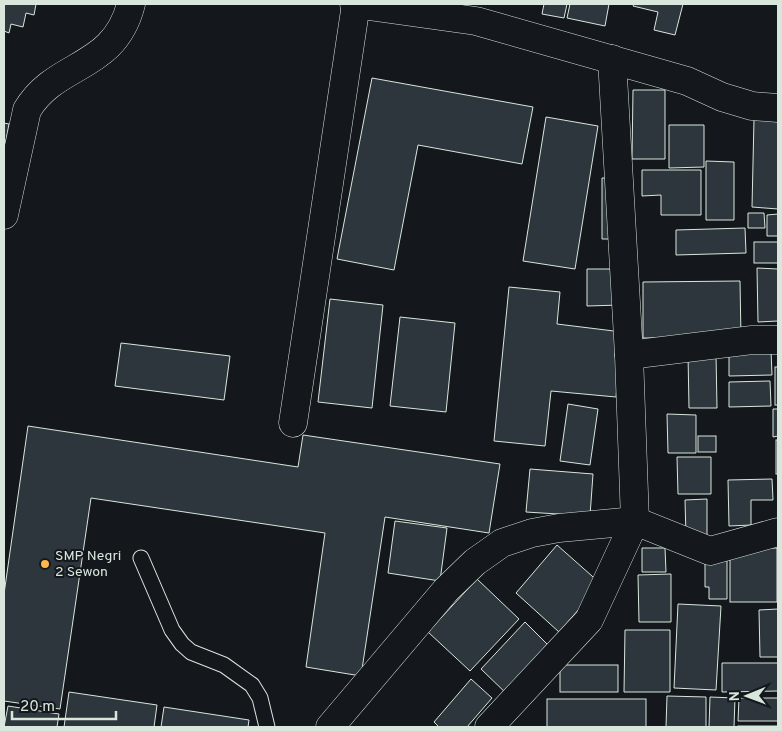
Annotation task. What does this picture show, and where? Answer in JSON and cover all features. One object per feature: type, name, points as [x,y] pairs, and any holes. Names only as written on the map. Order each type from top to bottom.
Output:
[{"type":"street","points":[[4,215],[16,108],[35,97],[46,87],[91,61],[106,49],[119,32],[131,4]]},
{"type":"street","points":[[293,423],[355,4],[479,12],[612,59],[686,81],[722,97],[752,106],[778,108]]},
{"type":"street","points":[[490,727],[589,620],[635,521],[630,355],[612,59]]},
{"type":"street","points":[[630,355],[752,340],[778,340]]},
{"type":"street","points":[[330,727],[446,590],[475,562],[502,543],[532,533],[559,528],[635,521],[710,551],[778,532]]},
{"type":"lane","points":[[141,558],[172,630],[182,644],[192,652],[224,665],[252,685],[260,698],[267,727]]},
{"type":"building","points":[[4,4],[36,4],[34,15],[26,13],[23,27],[11,24],[9,33],[4,31]]},
{"type":"building","points":[[544,4],[567,4],[564,18],[542,14]]},
{"type":"building","points":[[570,4],[609,4],[605,26],[567,18]]},
{"type":"building","points":[[634,4],[683,4],[675,35],[654,30],[658,12],[633,6]]},
{"type":"building","points":[[372,78],[533,107],[522,164],[418,145],[394,270],[337,259]]},
{"type":"building","points":[[633,90],[665,90],[665,159],[632,159]]},
{"type":"building","points":[[546,117],[598,126],[575,269],[523,261]]},
{"type":"building","points":[[754,119],[778,119],[778,209],[752,207]]},
{"type":"building","points":[[4,123],[9,124],[4,151]]},
{"type":"building","points":[[669,125],[704,125],[704,167],[669,168]]},
{"type":"building","points":[[706,161],[734,162],[734,220],[706,220]]},
{"type":"building","points":[[642,170],[701,170],[701,215],[661,215],[661,195],[642,196]]},
{"type":"building","points":[[602,178],[619,178],[618,239],[602,239]]},
{"type":"building","points":[[748,213],[764,213],[765,228],[748,228]]},
{"type":"building","points":[[778,214],[778,236],[767,236],[767,215]]},
{"type":"building","points":[[745,228],[746,253],[676,255],[676,230]]},
{"type":"building","points":[[754,242],[778,242],[778,263],[754,263]]},
{"type":"building","points":[[757,268],[778,269],[778,321],[758,322]]},
{"type":"building","points":[[587,269],[621,269],[621,305],[587,306]]},
{"type":"building","points":[[740,281],[741,338],[643,338],[643,282]]},
{"type":"building","points":[[509,287],[560,292],[557,324],[622,332],[616,397],[551,391],[545,446],[494,441]]},
{"type":"building","points":[[330,299],[383,305],[372,408],[318,402]]},
{"type":"building","points":[[400,317],[455,323],[446,412],[390,406]]},
{"type":"building","points":[[121,343],[230,356],[224,400],[115,386]]},
{"type":"building","points":[[771,350],[772,375],[729,376],[729,351]]},
{"type":"building","points":[[688,354],[716,354],[717,408],[689,408]]},
{"type":"building","points":[[775,367],[778,367],[778,405],[775,405]]},
{"type":"building","points":[[770,381],[771,406],[729,407],[729,382]]},
{"type":"building","points":[[568,404],[598,409],[590,465],[560,461]]},
{"type":"building","points":[[773,409],[778,409],[778,436],[773,437]]},
{"type":"building","points":[[667,414],[696,415],[696,453],[668,453]]},
{"type":"building","name":"SMP Negri 2 Sewon","points":[[28,426],[298,467],[303,435],[500,464],[489,533],[385,517],[361,676],[306,667],[325,533],[91,498],[60,709],[4,701],[4,594]]},
{"type":"building","points":[[698,436],[716,436],[716,452],[698,452]]},
{"type":"building","points":[[776,440],[778,440],[778,474],[776,474]]},
{"type":"building","points":[[677,457],[711,457],[711,494],[678,494]]},
{"type":"building","points":[[530,469],[593,474],[590,516],[526,512]]},
{"type":"building","points":[[772,479],[773,500],[751,500],[751,525],[729,526],[728,480]]},
{"type":"building","points":[[707,499],[707,536],[686,536],[685,500]]},
{"type":"building","points":[[395,521],[447,528],[440,581],[388,573]]},
{"type":"building","points":[[557,545],[601,584],[559,632],[516,593]]},
{"type":"building","points":[[642,548],[665,548],[666,572],[642,572]]},
{"type":"building","points":[[730,548],[777,548],[777,602],[730,602]]},
{"type":"building","points":[[705,553],[727,553],[727,599],[709,599],[709,587],[705,587]]},
{"type":"building","points":[[671,574],[671,622],[639,622],[638,575]]},
{"type":"building","points":[[477,579],[519,619],[470,671],[428,632]]},
{"type":"building","points":[[678,604],[721,606],[716,690],[674,688]]},
{"type":"building","points":[[778,609],[778,657],[760,657],[759,610]]},
{"type":"building","points":[[525,622],[554,651],[510,697],[481,669]]},
{"type":"building","points":[[625,630],[670,630],[670,692],[624,692]]},
{"type":"building","points":[[722,663],[778,663],[778,691],[722,692]]},
{"type":"building","points":[[560,665],[618,665],[618,692],[560,692]]},
{"type":"building","points":[[471,679],[492,698],[467,727],[439,727],[434,722]]},
{"type":"building","points":[[69,692],[157,705],[154,727],[64,727]]},
{"type":"building","points":[[667,696],[706,697],[706,727],[666,727]]},
{"type":"building","points":[[710,697],[735,698],[734,727],[709,727]]},
{"type":"building","points":[[739,698],[778,698],[778,721],[738,721]]},
{"type":"building","points":[[547,699],[646,699],[646,727],[547,727]]},
{"type":"building","points":[[8,706],[59,714],[57,727],[4,727]]},
{"type":"building","points":[[164,707],[249,720],[248,727],[161,727]]},
{"type":"building","points":[[778,726],[778,727],[738,727]]},
{"type":"place","name":"SMP Negri 2 Sewon","points":[[45,564]]}]
